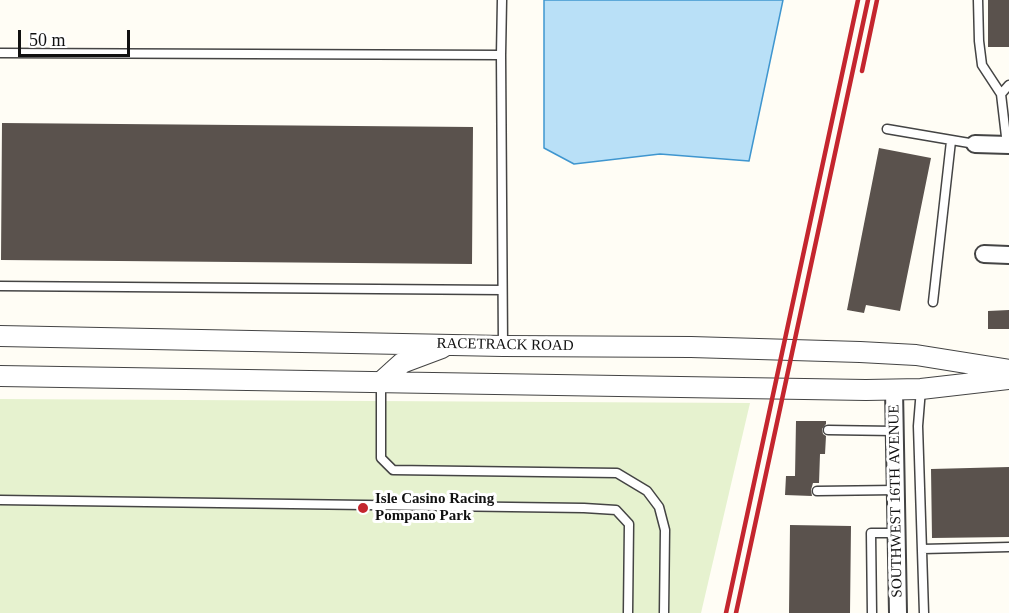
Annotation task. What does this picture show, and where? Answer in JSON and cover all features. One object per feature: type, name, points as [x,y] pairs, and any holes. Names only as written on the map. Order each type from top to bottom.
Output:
[{"type":"street","points":[[975,144],[1008,145]]},
{"type":"street","points":[[984,254],[1009,255]]},
{"type":"street","name":"RACETRACK ROAD","points":[[0,336],[878,352],[916,355],[1009,370]]},
{"type":"street","points":[[381,382],[402,363],[450,345]]},
{"type":"street","points":[[0,376],[894,390],[1009,379]]},
{"type":"street","name":"SOUTHWEST 16TH AVENUE","points":[[894,390],[898,613]]},
{"type":"lane","points":[[502,0],[503,346]]},
{"type":"lane","points":[[978,0],[982,64],[1001,94],[1008,145]]},
{"type":"lane","points":[[0,53],[501,55]]},
{"type":"lane","points":[[1001,94],[1009,85]]},
{"type":"lane","points":[[887,129],[975,144]]},
{"type":"lane","points":[[933,302],[951,141]]},
{"type":"lane","points":[[0,286],[502,290]]},
{"type":"lane","points":[[381,382],[381,458],[393,470],[617,473],[647,491],[659,507],[665,530],[664,613]]},
{"type":"lane","points":[[921,389],[918,426],[924,613]]},
{"type":"lane","points":[[828,430],[894,431]]},
{"type":"lane","points":[[817,491],[897,490]]},
{"type":"lane","points":[[0,500],[616,510],[629,524],[628,613]]},
{"type":"lane","points":[[872,613],[871,533],[897,533]]},
{"type":"lane","points":[[922,549],[1009,547]]},
{"type":"green space","name":"Isle Casino Racing Pompano Park","points":[[0,399],[750,403],[701,613],[0,613]]},
{"type":"water","points":[[544,0],[783,0],[749,161],[660,154],[574,164],[544,148]]},
{"type":"building","points":[[988,0],[1009,0],[1009,47],[988,47]]},
{"type":"building","points":[[2,123],[473,127],[472,264],[1,260]]},
{"type":"building","points":[[879,148],[931,158],[900,311],[866,305],[864,313],[847,310]]},
{"type":"building","points":[[1009,310],[1009,329],[988,329],[988,311]]},
{"type":"building","points":[[796,421],[826,421],[822,429],[826,436],[825,454],[820,454],[819,483],[813,483],[812,496],[785,495],[786,476],[795,476]]},
{"type":"building","points":[[1009,467],[1009,537],[932,538],[931,469]]},
{"type":"building","points":[[790,525],[851,526],[850,613],[789,613]]},
{"type":"railway","points":[[726,613],[858,0]]},
{"type":"railway","points":[[736,613],[868,0]]},
{"type":"railway","points":[[862,71],[877,0]]},
{"type":"place","name":"Isle Casino Racing Pompano Park","points":[[363,508]]}]
